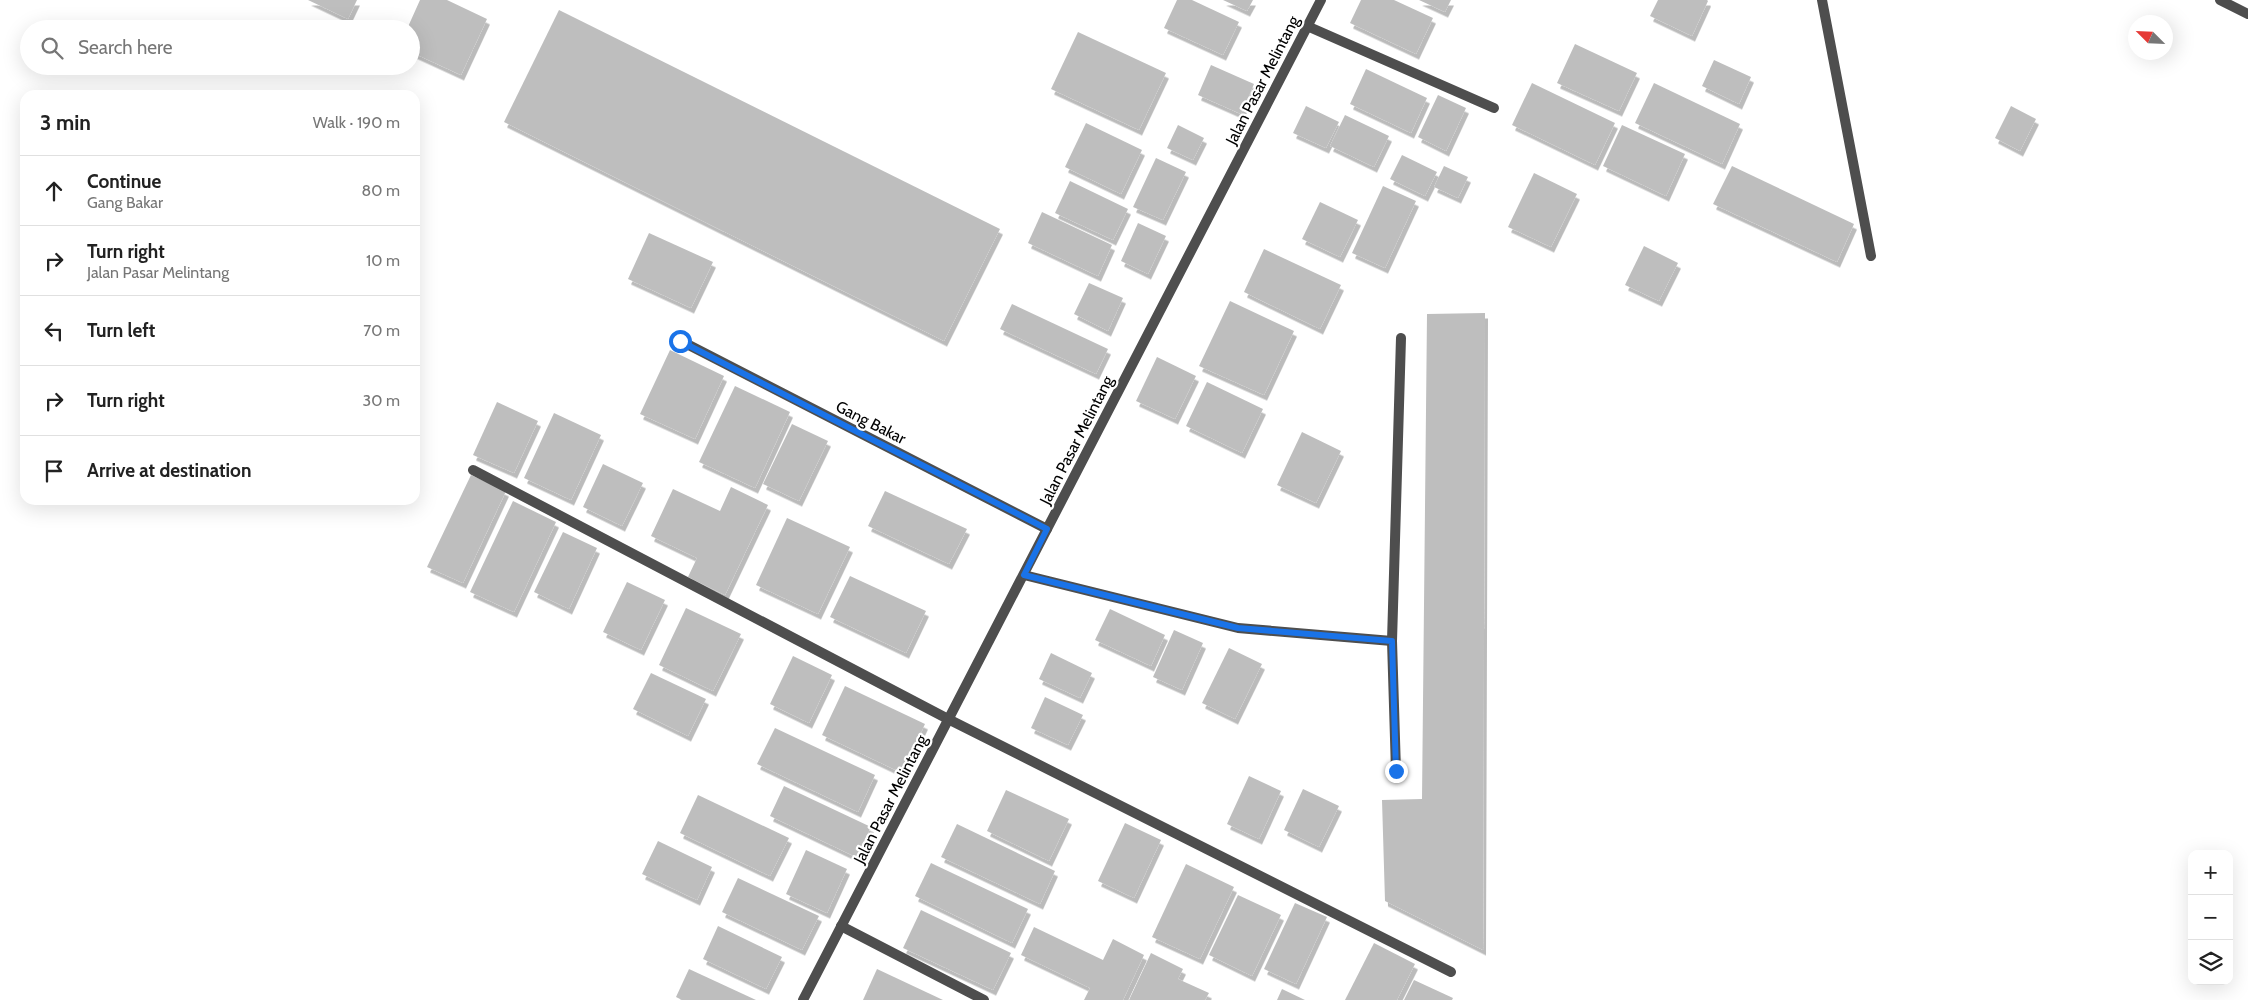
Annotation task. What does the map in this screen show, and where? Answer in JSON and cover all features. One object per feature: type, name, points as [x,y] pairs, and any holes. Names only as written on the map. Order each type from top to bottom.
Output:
[{"type":"street","name":"Jalan Pasar Melintang","points":[[803,1000],[1321,0]]},
{"type":"street","points":[[1822,0],[1871,256]]},
{"type":"street","points":[[2220,0],[2248,14]]},
{"type":"street","points":[[1307,26],[1494,108]]},
{"type":"street","points":[[1396,771],[1392,641],[1401,338]]},
{"type":"street","name":"Gang Bakar","points":[[680,341],[1047,529]]},
{"type":"street","points":[[474,470],[948,719],[1451,972]]},
{"type":"street","points":[[1024,575],[1238,628],[1392,641]]},
{"type":"street","points":[[841,926],[984,1000]]},
{"type":"building","points":[[308,0],[357,0],[348,19]]},
{"type":"building","points":[[420,0],[447,0],[487,19],[461,75],[420,56],[420,20],[411,20]]},
{"type":"building","points":[[1177,0],[1192,0],[1239,22],[1223,55],[1164,28]]},
{"type":"building","points":[[1223,0],[1253,0],[1247,11]]},
{"type":"building","points":[[1361,0],[1394,0],[1433,18],[1416,54],[1350,23]]},
{"type":"building","points":[[1419,0],[1451,0],[1445,12]]},
{"type":"building","points":[[1658,0],[1708,1],[1692,36],[1650,16]]},
{"type":"building","points":[[559,10],[1000,229],[944,341],[504,122]]},
{"type":"building","points":[[1078,32],[1166,73],[1139,130],[1051,89]]},
{"type":"building","points":[[1575,44],[1637,73],[1619,111],[1557,83]]},
{"type":"building","points":[[1714,60],[1751,77],[1739,104],[1702,86]]},
{"type":"building","points":[[1211,65],[1254,84],[1241,114],[1198,95]]},
{"type":"building","points":[[1366,69],[1427,98],[1411,133],[1350,104]]},
{"type":"building","points":[[1532,83],[1615,123],[1595,165],[1512,125]]},
{"type":"building","points":[[1654,83],[1740,124],[1722,164],[1635,123]]},
{"type":"building","points":[[1438,95],[1466,108],[1446,151],[1418,137]]},
{"type":"building","points":[[1306,106],[1339,122],[1326,148],[1293,133]]},
{"type":"building","points":[[2011,106],[2036,119],[2020,151],[1995,138]]},
{"type":"building","points":[[1345,115],[1389,136],[1374,167],[1330,146]]},
{"type":"building","points":[[1086,123],[1142,150],[1121,194],[1065,167]]},
{"type":"building","points":[[1178,125],[1204,138],[1193,160],[1167,148]]},
{"type":"building","points":[[1622,125],[1685,154],[1666,196],[1603,166]]},
{"type":"building","points":[[1402,155],[1437,172],[1425,196],[1390,179]]},
{"type":"building","points":[[1156,158],[1186,172],[1163,220],[1133,207]]},
{"type":"building","points":[[1444,166],[1468,177],[1458,198],[1434,187]]},
{"type":"building","points":[[1732,166],[1854,224],[1837,262],[1713,204]]},
{"type":"building","points":[[1534,173],[1577,194],[1551,247],[1508,227]]},
{"type":"building","points":[[1070,181],[1128,209],[1113,240],[1055,213]]},
{"type":"building","points":[[1383,186],[1416,201],[1385,268],[1352,253]]},
{"type":"building","points":[[1320,202],[1358,220],[1340,257],[1302,239]]},
{"type":"building","points":[[1042,212],[1112,245],[1098,276],[1028,243]]},
{"type":"building","points":[[1138,223],[1166,236],[1148,274],[1121,261]]},
{"type":"building","points":[[649,233],[713,262],[691,308],[628,279]]},
{"type":"building","points":[[1644,246],[1678,263],[1659,301],[1625,285]]},
{"type":"building","points":[[1264,249],[1341,285],[1320,329],[1244,292]]},
{"type":"building","points":[[1089,283],[1123,298],[1108,331],[1074,314]]},
{"type":"building","points":[[1230,301],[1294,331],[1264,395],[1199,366]]},
{"type":"building","points":[[1012,304],[1108,349],[1096,374],[1000,329]]},
{"type":"building","points":[[1485,313],[1483,950],[1385,901],[1382,800],[1422,799],[1427,314]]},
{"type":"building","points":[[670,350],[724,376],[695,439],[640,414]]},
{"type":"building","points":[[1157,357],[1196,376],[1175,419],[1136,401]]},
{"type":"building","points":[[1207,382],[1263,409],[1242,453],[1186,426]]},
{"type":"building","points":[[735,386],[790,412],[755,488],[699,462]]},
{"type":"building","points":[[497,402],[538,421],[514,473],[473,455]]},
{"type":"building","points":[[554,413],[601,435],[571,500],[524,478]]},
{"type":"building","points":[[792,424],[828,441],[799,501],[763,484]]},
{"type":"building","points":[[1302,432],[1341,451],[1316,503],[1277,485]]},
{"type":"building","points":[[603,464],[643,483],[622,526],[583,507]]},
{"type":"building","points":[[471,475],[506,491],[463,583],[427,567]]},
{"type":"building","points":[[731,487],[768,505],[725,595],[688,577],[697,558],[651,536],[673,489],[720,511]]},
{"type":"building","points":[[885,491],[967,529],[949,564],[868,526]]},
{"type":"building","points":[[513,501],[556,522],[514,612],[470,592]]},
{"type":"building","points":[[787,518],[850,547],[818,614],[756,585]]},
{"type":"building","points":[[563,532],[597,548],[569,609],[534,592]]},
{"type":"building","points":[[850,576],[926,611],[906,653],[830,617]]},
{"type":"building","points":[[627,582],[665,600],[641,650],[603,632]]},
{"type":"building","points":[[686,608],[741,634],[713,691],[659,665]]},
{"type":"building","points":[[1110,609],[1165,635],[1151,666],[1095,640]]},
{"type":"building","points":[[1174,630],[1203,643],[1182,690],[1153,677]]},
{"type":"building","points":[[1229,648],[1262,664],[1235,719],[1202,703]]},
{"type":"building","points":[[1051,653],[1092,673],[1080,698],[1039,679]]},
{"type":"building","points":[[793,656],[832,675],[809,723],[770,704]]},
{"type":"building","points":[[651,673],[706,699],[688,736],[633,709]]},
{"type":"building","points":[[845,686],[925,724],[902,773],[822,735]]},
{"type":"building","points":[[1045,697],[1083,715],[1068,745],[1031,728]]},
{"type":"building","points":[[775,728],[875,775],[858,812],[757,764]]},
{"type":"building","points":[[1249,776],[1281,791],[1259,839],[1227,824]]},
{"type":"building","points":[[784,786],[871,827],[856,857],[770,816]]},
{"type":"building","points":[[1303,789],[1339,806],[1319,847],[1284,830]]},
{"type":"building","points":[[1006,790],[1069,819],[1049,861],[987,831]]},
{"type":"building","points":[[698,795],[789,838],[770,876],[680,833]]},
{"type":"building","points":[[1125,823],[1161,840],[1134,898],[1098,881]]},
{"type":"building","points":[[957,824],[1055,871],[1040,904],[941,857]]},
{"type":"building","points":[[658,841],[712,867],[697,900],[642,874]]},
{"type":"building","points":[[806,850],[847,869],[827,913],[786,894]]},
{"type":"building","points":[[931,863],[1028,909],[1012,943],[915,896]]},
{"type":"building","points":[[1186,864],[1234,887],[1200,959],[1152,937]]},
{"type":"building","points":[[738,878],[819,916],[802,950],[722,912]]},
{"type":"building","points":[[1238,895],[1281,915],[1252,976],[1209,955]]},
{"type":"building","points":[[1295,903],[1327,917],[1296,984],[1264,969]]},
{"type":"building","points":[[921,910],[1011,953],[993,990],[903,948]]},
{"type":"building","points":[[718,926],[782,957],[766,989],[703,959]]},
{"type":"building","points":[[1034,927],[1103,960],[1113,939],[1144,955],[1123,1000],[1084,1000],[1090,988],[1021,955]]},
{"type":"building","points":[[1374,943],[1415,964],[1397,1000],[1345,1000]]},
{"type":"building","points":[[1151,953],[1183,969],[1178,979],[1209,993],[1205,1000],[1129,1000]]},
{"type":"building","points":[[689,969],[756,1000],[682,1000],[676,997]]},
{"type":"building","points":[[877,969],[943,1000],[863,1000]]},
{"type":"building","points":[[1414,980],[1453,998],[1452,1000],[1404,1000]]},
{"type":"building","points":[[1282,989],[1305,1000],[1277,1000]]},
{"type":"route","points":[[680,341],[1047,529],[1024,575],[1238,628],[1392,641],[1396,771]]}]
